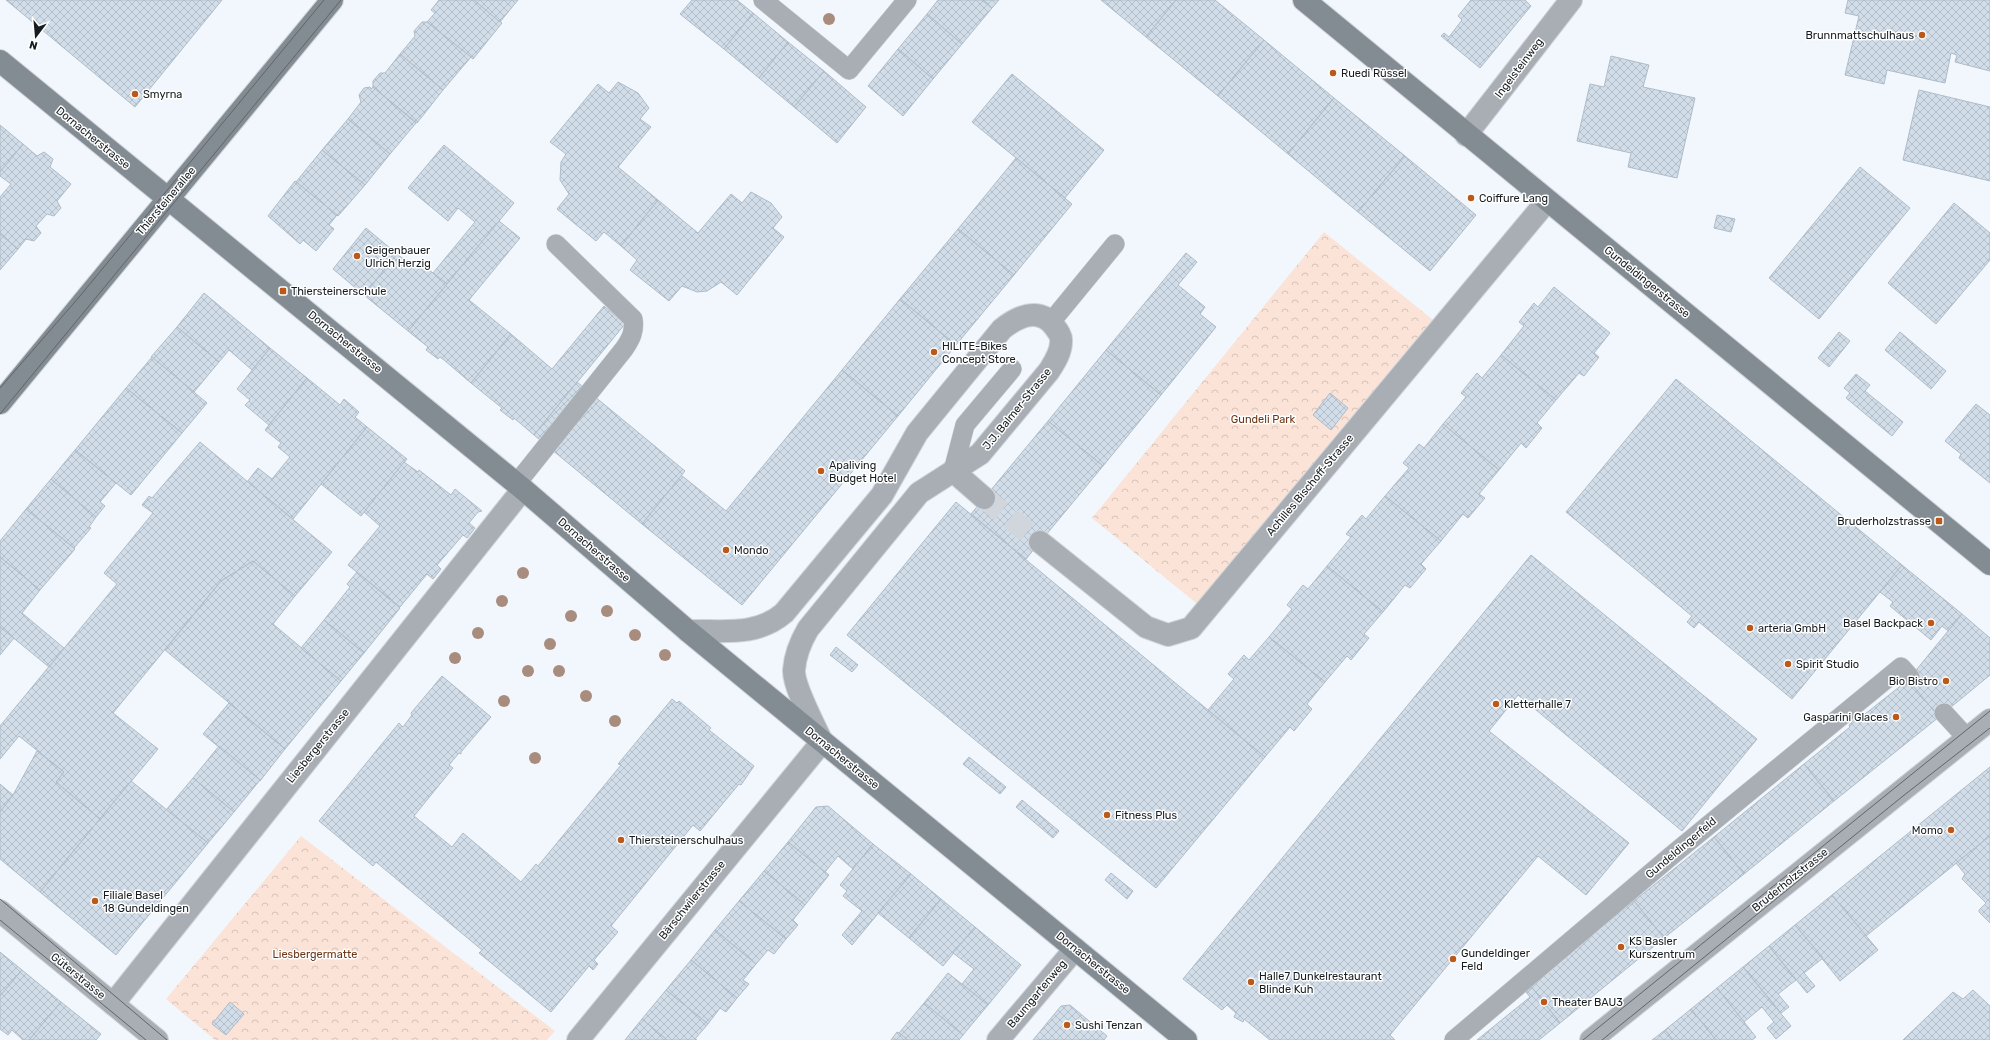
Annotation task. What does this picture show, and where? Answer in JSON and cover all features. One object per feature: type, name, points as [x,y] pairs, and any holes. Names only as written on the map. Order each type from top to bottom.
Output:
[{"type":"main road","name":"Thiersteinerallee","points":[[0,403],[332,0]]},
{"type":"main road","name":"Gundeldingerstrasse","points":[[1304,0],[1990,564]]},
{"type":"main road","name":"Dornacherstrasse","points":[[0,61],[520,486],[688,631],[1186,1040]]},
{"type":"street","name":"Ingelsteinweg","points":[[1466,134],[1571,0]]},
{"type":"street","name":"Achilles Bischoff-Strasse","points":[[1040,542],[1146,627],[1168,635],[1191,628],[1547,201]]},
{"type":"street","points":[[688,631],[747,631],[774,621],[784,613],[882,495],[917,433],[1002,329],[1016,318],[1031,314],[1042,316],[1051,322]]},
{"type":"street","name":"J.J. Balmer-Strasse","points":[[822,742],[799,689],[794,671],[802,640],[808,629],[919,493],[980,454],[1049,371],[1058,357],[1062,342],[1058,332],[1051,322]]},
{"type":"street","points":[[953,471],[984,498]]},
{"type":"street","name":"Liesbergerstrasse","points":[[113,1004],[520,486]]},
{"type":"street","name":"Bruderholzstrasse","points":[[1591,1040],[1990,720]]},
{"type":"street","name":"Bärschwilerstrasse","points":[[578,1040],[822,742]]},
{"type":"street","name":"Güterstrasse","points":[[0,911],[157,1040]]},
{"type":"street","name":"Baumgartenweg","points":[[998,1040],[1075,949]]},
{"type":"lane","points":[[763,0],[849,70],[907,0]]},
{"type":"lane","points":[[520,486],[624,349],[632,337],[634,327],[633,319],[556,244]]},
{"type":"lane","points":[[1051,322],[1115,244]]},
{"type":"lane","points":[[953,471],[965,426],[1012,369]]},
{"type":"lane","name":"Gundeldingerfeld","points":[[1454,1040],[1671,856],[1901,667],[1910,677]]},
{"type":"lane","points":[[1944,713],[1966,738]]},
{"type":"green space","name":"Gundeli Park","points":[[1324,232],[1433,320],[1201,607],[1092,518]]},
{"type":"green space","name":"Liesbergermatte","points":[[301,836],[555,1031],[547,1040],[215,1040],[166,999]]},
{"type":"building","points":[[6,0],[222,0],[135,107]]},
{"type":"building","points":[[439,0],[474,0],[502,23],[473,59],[427,22],[435,13],[431,10]]},
{"type":"building","points":[[474,0],[518,0],[500,22]]},
{"type":"building","points":[[692,0],[737,0],[753,13],[724,49],[680,14]]},
{"type":"building","points":[[938,0],[982,0],[992,8],[962,44],[927,14]]},
{"type":"building","points":[[982,0],[999,0],[992,8]]},
{"type":"building","points":[[1101,0],[1176,0],[1146,37]]},
{"type":"building","points":[[1176,0],[1215,0],[1264,40],[1218,96],[1146,37]]},
{"type":"building","points":[[1471,0],[1525,0],[1531,6],[1480,68],[1441,36],[1444,33],[1449,37],[1462,20],[1458,16]]},
{"type":"building","name":"Brunnmattschulhaus","points":[[1848,0],[1990,0],[1990,71],[1955,62],[1957,55],[1951,53],[1945,83],[1887,70],[1884,84],[1845,75],[1859,16],[1845,13]]},
{"type":"building","points":[[753,13],[788,42],[759,78],[724,49]]},
{"type":"building","points":[[927,14],[962,44],[933,79],[898,49]]},
{"type":"building","points":[[422,22],[427,22],[471,57],[443,90],[400,54],[415,36],[414,31]]},
{"type":"building","points":[[1264,40],[1334,98],[1288,154],[1218,96]]},
{"type":"building","points":[[788,42],[824,71],[794,107],[759,78]]},
{"type":"building","points":[[898,49],[933,79],[903,116],[868,86]]},
{"type":"building","points":[[400,54],[443,90],[417,123],[373,87],[373,81],[380,73],[385,73]]},
{"type":"building","points":[[1611,56],[1649,65],[1643,87],[1695,98],[1677,178],[1628,167],[1631,153],[1577,141],[1590,84],[1604,87]]},
{"type":"building","points":[[824,71],[866,107],[837,143],[794,107]]},
{"type":"building","points":[[1012,74],[1104,150],[1065,198],[972,122]]},
{"type":"building","points":[[618,82],[638,93],[649,108],[640,119],[651,127],[618,167],[658,200],[621,246],[604,232],[596,241],[557,209],[569,194],[560,180],[561,162],[566,154],[550,142],[598,84],[609,93]]},
{"type":"building","points":[[370,87],[371,89],[373,87],[416,123],[390,154],[348,119],[361,102],[359,95],[364,88]]},
{"type":"building","points":[[1919,90],[1990,107],[1990,181],[1903,160]]},
{"type":"building","points":[[1334,98],[1405,156],[1358,212],[1288,154]]},
{"type":"building","points":[[348,119],[390,154],[365,185],[322,150]]},
{"type":"building","points":[[0,125],[23,144],[0,172]]},
{"type":"building","points":[[23,144],[37,156],[44,152],[53,159],[50,167],[71,184],[57,201],[61,208],[54,216],[47,214],[36,226],[41,233],[34,241],[26,239],[18,249],[0,234],[0,197],[11,184],[0,176],[0,172]]},
{"type":"building","points":[[444,145],[514,203],[447,284],[433,273],[475,222],[458,208],[448,221],[408,188]]},
{"type":"building","points":[[322,150],[365,185],[338,216],[296,182]]},
{"type":"building","points":[[1405,156],[1476,215],[1430,271],[1358,212]]},
{"type":"building","points":[[1016,158],[1072,204],[1014,275],[958,229]]},
{"type":"building","points":[[1860,167],[1910,208],[1819,319],[1769,278]]},
{"type":"building","points":[[295,181],[337,215],[329,225],[334,229],[316,251],[303,240],[300,244],[268,216]]},
{"type":"building","points":[[751,192],[771,203],[782,217],[773,228],[784,237],[737,295],[721,282],[707,291],[697,292],[682,286],[669,301],[630,270],[637,260],[621,246],[658,200],[698,233],[731,194],[742,203]]},
{"type":"building","points":[[1954,203],[1990,233],[1990,260],[1936,324],[1888,283]]},
{"type":"building","points":[[1717,215],[1735,219],[1731,232],[1714,228]]},
{"type":"building","points":[[499,221],[520,238],[469,300],[511,334],[471,383],[440,357],[438,359],[426,350],[428,347],[408,331]]},
{"type":"building","points":[[366,228],[397,254],[364,295],[333,269]]},
{"type":"building","points":[[958,229],[1014,275],[956,345],[900,299]]},
{"type":"building","points":[[0,234],[18,249],[0,270]]},
{"type":"building","points":[[1186,253],[1197,262],[1178,285],[1205,307],[1200,314],[1216,327],[1161,395],[1106,350]]},
{"type":"building","points":[[397,254],[414,267],[419,262],[447,284],[408,331],[364,295]]},
{"type":"building","points":[[1554,287],[1610,333],[1594,353],[1599,357],[1584,376],[1579,373],[1556,400],[1501,355],[1524,326],[1519,322],[1534,303],[1538,307]]},
{"type":"building","points":[[204,293],[270,348],[252,370],[229,350],[219,362],[177,327]]},
{"type":"building","points":[[900,299],[956,345],[898,416],[842,370]]},
{"type":"building","points":[[604,306],[625,324],[534,435],[514,418],[513,420],[500,410],[502,408],[471,383],[511,334],[552,369]]},
{"type":"building","points":[[177,327],[219,362],[194,392],[151,357]]},
{"type":"building","points":[[1839,332],[1850,341],[1829,367],[1818,358]]},
{"type":"building","points":[[1900,332],[1946,371],[1931,389],[1885,350]]},
{"type":"building","points":[[270,348],[307,378],[269,425],[245,405],[250,400],[237,389]]},
{"type":"building","points":[[1106,350],[1161,395],[1103,466],[1048,421]]},
{"type":"building","points":[[1501,355],[1556,400],[1537,423],[1542,428],[1526,448],[1521,443],[1499,470],[1443,424],[1466,397],[1461,393],[1477,373],[1482,378]]},
{"type":"building","points":[[152,357],[207,403],[182,433],[126,388]]},
{"type":"building","points":[[842,370],[898,416],[742,605],[642,524],[681,475],[726,511]]},
{"type":"building","points":[[1856,374],[1870,385],[1865,391],[1903,422],[1892,436],[1846,398],[1850,393],[1844,388]]},
{"type":"building","points":[[307,378],[340,405],[344,399],[359,412],[355,417],[367,427],[293,519],[247,482],[258,468],[272,479],[290,457],[278,447],[281,443],[265,430]]},
{"type":"building","points":[[1676,379],[1902,565],[1792,699],[1699,622],[1694,628],[1687,622],[1692,616],[1566,512]]},
{"type":"building","points":[[577,382],[685,471],[642,524],[534,435]]},
{"type":"building","points":[[126,388],[182,433],[131,495],[75,450]]},
{"type":"building","points":[[1330,393],[1348,408],[1331,430],[1313,415]]},
{"type":"building","points":[[1976,404],[1990,415],[1990,483],[1959,458],[1961,454],[1945,441]]},
{"type":"building","points":[[1048,421],[1103,466],[1026,559],[971,514]]},
{"type":"building","points":[[1443,424],[1499,470],[1479,494],[1485,498],[1468,518],[1463,514],[1441,541],[1385,496],[1409,468],[1403,463],[1419,444],[1424,448]]},
{"type":"building","points":[[367,427],[407,459],[361,516],[321,484]]},
{"type":"building","points":[[200,442],[332,552],[295,596],[253,561],[221,581],[113,713],[158,749],[100,819],[56,782],[64,772],[19,736],[0,759],[0,726],[117,584],[104,573],[153,513],[142,505],[149,496],[152,498]]},
{"type":"building","points":[[75,450],[116,483],[100,502],[105,506],[96,517],[51,479]]},
{"type":"building","points":[[404,462],[418,472],[419,470],[451,495],[455,489],[482,511],[478,512],[469,523],[475,528],[467,538],[463,535],[437,565],[441,569],[433,579],[427,574],[400,607],[348,565],[380,526],[364,512]]},
{"type":"building","points":[[51,479],[96,517],[89,527],[91,528],[74,548],[26,509]]},
{"type":"building","points":[[1385,496],[1441,541],[1421,564],[1426,569],[1410,588],[1405,585],[1383,612],[1327,566],[1351,537],[1346,534],[1362,515],[1366,519]]},
{"type":"building","points":[[956,502],[1265,757],[1156,888],[847,635]]},
{"type":"building","points":[[26,509],[75,549],[40,590],[0,557],[0,541]]},
{"type":"building","points":[[1531,555],[1757,739],[1682,831],[1518,695],[1489,731],[1629,843],[1586,895],[1538,856],[1390,1035],[1395,1040],[1270,1040],[1244,1019],[1243,1022],[1234,1017],[1236,1013],[1227,1005],[1222,1010],[1183,979]]},
{"type":"building","points":[[0,557],[40,590],[22,613],[64,648],[49,667],[0,627]]},
{"type":"building","points":[[253,561],[295,596],[273,624],[341,681],[285,749],[165,650],[221,581]]},
{"type":"building","points":[[1902,565],[1962,614],[1948,631],[1942,626],[1931,640],[1890,606],[1893,602],[1880,592]]},
{"type":"building","points":[[1327,566],[1383,612],[1364,634],[1369,638],[1351,660],[1347,656],[1325,682],[1269,637],[1292,609],[1287,605],[1303,585],[1308,589]]},
{"type":"building","points":[[357,572],[400,608],[364,653],[324,620],[350,587],[347,584]]},
{"type":"building","points":[[1962,614],[1990,638],[1990,675],[1939,717],[1908,680]]},
{"type":"building","points":[[324,620],[364,653],[341,681],[301,648]]},
{"type":"building","points":[[0,627],[14,638],[0,655]]},
{"type":"building","points":[[1269,637],[1325,682],[1307,704],[1312,709],[1294,731],[1290,727],[1265,757],[1208,710],[1234,679],[1228,674],[1244,655],[1249,660]]},
{"type":"building","points":[[836,647],[858,665],[852,672],[830,655]]},
{"type":"building","name":"Thiersteinerschulhaus","points":[[442,676],[491,717],[461,752],[461,754],[459,753],[449,765],[453,768],[414,816],[452,847],[463,833],[521,882],[536,864],[538,866],[621,765],[618,764],[672,699],[677,703],[679,701],[711,728],[709,730],[754,766],[741,785],[739,784],[700,831],[693,825],[611,926],[618,932],[594,960],[598,964],[593,970],[589,966],[551,1012],[479,953],[482,950],[376,862],[373,866],[319,821],[399,723],[403,727],[412,715],[411,713]]},
{"type":"building","points":[[1908,680],[1939,717],[1834,801],[1804,764],[1850,727],[1849,725],[1858,715],[1860,718]]},
{"type":"building","points":[[229,703],[285,749],[260,781],[203,734]]},
{"type":"building","points":[[219,746],[260,780],[234,812],[193,778]]},
{"type":"building","points":[[37,751],[64,772],[56,782],[100,819],[40,892],[0,859],[0,812],[13,795]]},
{"type":"building","points":[[969,757],[1006,787],[1000,794],[963,764]]},
{"type":"building","points":[[1804,764],[1834,801],[1744,874],[1714,837]]},
{"type":"building","points":[[1990,767],[1990,836],[1866,936],[1832,895]]},
{"type":"building","points":[[193,778],[234,812],[208,843],[166,810]]},
{"type":"building","points":[[131,781],[208,843],[116,955],[40,892]]},
{"type":"building","points":[[0,784],[13,795],[0,812]]},
{"type":"building","points":[[1022,800],[1059,831],[1053,838],[1016,807]]},
{"type":"building","points":[[828,806],[873,844],[853,869],[838,856],[825,872],[788,842],[816,807]]},
{"type":"building","points":[[1990,836],[1990,923],[1979,912],[1979,910],[1986,903],[1962,879],[1965,874],[1956,863]]},
{"type":"building","points":[[1714,837],[1744,874],[1664,938],[1634,901]]},
{"type":"building","points":[[788,842],[829,875],[805,905],[764,871]]},
{"type":"building","points":[[873,844],[911,874],[852,945],[842,935],[862,911],[843,896],[847,891],[840,885]]},
{"type":"building","points":[[764,871],[805,905],[793,920],[798,925],[786,939],[739,901]]},
{"type":"building","points":[[1111,873],[1133,891],[1127,899],[1105,880]]},
{"type":"building","points":[[911,874],[941,899],[909,938],[878,913]]},
{"type":"building","points":[[1832,895],[1878,950],[1840,981],[1795,925]]},
{"type":"building","points":[[941,899],[975,927],[943,966],[909,938]]},
{"type":"building","points":[[739,901],[786,939],[774,954],[768,950],[756,964],[715,930]]},
{"type":"building","points":[[1634,901],[1664,938],[1560,1023],[1530,985]]},
{"type":"building","points":[[1795,925],[1823,958],[1804,973],[1815,986],[1807,993],[1769,946]]},
{"type":"building","points":[[975,927],[1021,965],[988,1005],[962,984],[974,969],[953,953]]},
{"type":"building","points":[[715,930],[756,964],[743,980],[749,984],[737,998],[691,960]]},
{"type":"building","points":[[1769,946],[1796,980],[1778,994],[1789,1007],[1781,1013],[1743,967]]},
{"type":"building","points":[[0,952],[22,970],[0,996]]},
{"type":"building","points":[[691,960],[737,998],[726,1012],[720,1008],[708,1024],[666,990]]},
{"type":"building","points":[[1743,967],[1791,1026],[1776,1039],[1767,1028],[1774,1022],[1762,1007],[1744,1022],[1717,988]]},
{"type":"building","points":[[22,970],[61,1002],[29,1040],[23,1040],[12,1030],[8,1035],[0,1029],[0,996]]},
{"type":"building","points":[[948,973],[988,1005],[963,1035],[924,1003]]},
{"type":"building","points":[[1530,985],[1560,1023],[1539,1040],[1477,1040],[1530,997],[1526,992],[1531,988]]},
{"type":"building","points":[[1717,988],[1756,1037],[1752,1040],[1716,1040],[1691,1009]]},
{"type":"building","points":[[666,990],[708,1024],[695,1039],[697,1040],[667,1040],[642,1019]]},
{"type":"building","points":[[1973,990],[1990,1006],[1990,1040],[1903,1040],[1953,992],[1963,999]]},
{"type":"building","points":[[61,1002],[101,1034],[96,1040],[29,1040]]},
{"type":"building","points":[[230,1002],[244,1014],[226,1035],[212,1024]]},
{"type":"building","points":[[924,1003],[963,1035],[959,1040],[908,1040],[899,1033]]},
{"type":"building","points":[[1070,1005],[1107,1036],[1104,1040],[1033,1040],[1061,1006]]},
{"type":"building","points":[[1691,1009],[1716,1040],[1673,1040],[1665,1030]]},
{"type":"building","points":[[642,1019],[667,1040],[625,1040]]},
{"type":"building","points":[[1665,1030],[1673,1040],[1652,1040],[1656,1037]]},
{"type":"building","points":[[897,1032],[899,1033],[908,1040],[891,1040]]},
{"type":"tunnel","points":[[984,498],[1040,542]]},
{"type":"tram line","points":[[0,388],[80,296],[324,0]]},
{"type":"tram line","points":[[0,414],[341,0]]},
{"type":"tram line","points":[[1583,1040],[1990,711]]},
{"type":"tram line","points":[[1602,1040],[1903,796],[1990,728]]},
{"type":"tram line","points":[[0,899],[167,1040]]},
{"type":"tram line","points":[[0,920],[146,1040]]},
{"type":"place","name":"Brunnmattschulhaus","points":[[1922,35]]},
{"type":"place","name":"Ruedi Rüssel","points":[[1333,73]]},
{"type":"place","name":"Smyrna","points":[[135,94]]},
{"type":"place","name":"Coiffure Lang","points":[[1471,198]]},
{"type":"place","name":"Geigenbauer Ulrich Herzig","points":[[357,256]]},
{"type":"place","name":"Thiersteinerschule","points":[[283,291]]},
{"type":"place","name":"HILITE-Bikes Concept Store","points":[[934,352]]},
{"type":"place","name":"Apaliving Budget Hotel","points":[[821,471]]},
{"type":"place","name":"Bruderholzstrasse","points":[[1939,521]]},
{"type":"place","name":"Mondo","points":[[726,550]]},
{"type":"place","name":"Basel Backpack","points":[[1931,623]]},
{"type":"place","name":"arteria GmbH","points":[[1750,628]]},
{"type":"place","name":"Spirit Studio","points":[[1788,664]]},
{"type":"place","name":"Bio Bistro","points":[[1946,681]]},
{"type":"place","name":"Kletterhalle 7","points":[[1496,704]]},
{"type":"place","name":"Gasparini Glaces","points":[[1896,717]]},
{"type":"place","name":"Fitness Plus","points":[[1107,815]]},
{"type":"place","name":"Momo","points":[[1951,830]]},
{"type":"place","name":"Thiersteinerschulhaus","points":[[621,840]]},
{"type":"place","name":"Filiale Basel 18 Gundeldingen","points":[[95,901]]},
{"type":"place","name":"K5 Basler Kurszentrum","points":[[1621,947]]},
{"type":"place","name":"Gundeldinger Feld","points":[[1453,959]]},
{"type":"place","name":"Halle7 Dunkelrestaurant Blinde Kuh","points":[[1251,982]]},
{"type":"place","name":"Theater BAU3","points":[[1544,1002]]},
{"type":"place","name":"Sushi Tenzan","points":[[1067,1025]]}]
